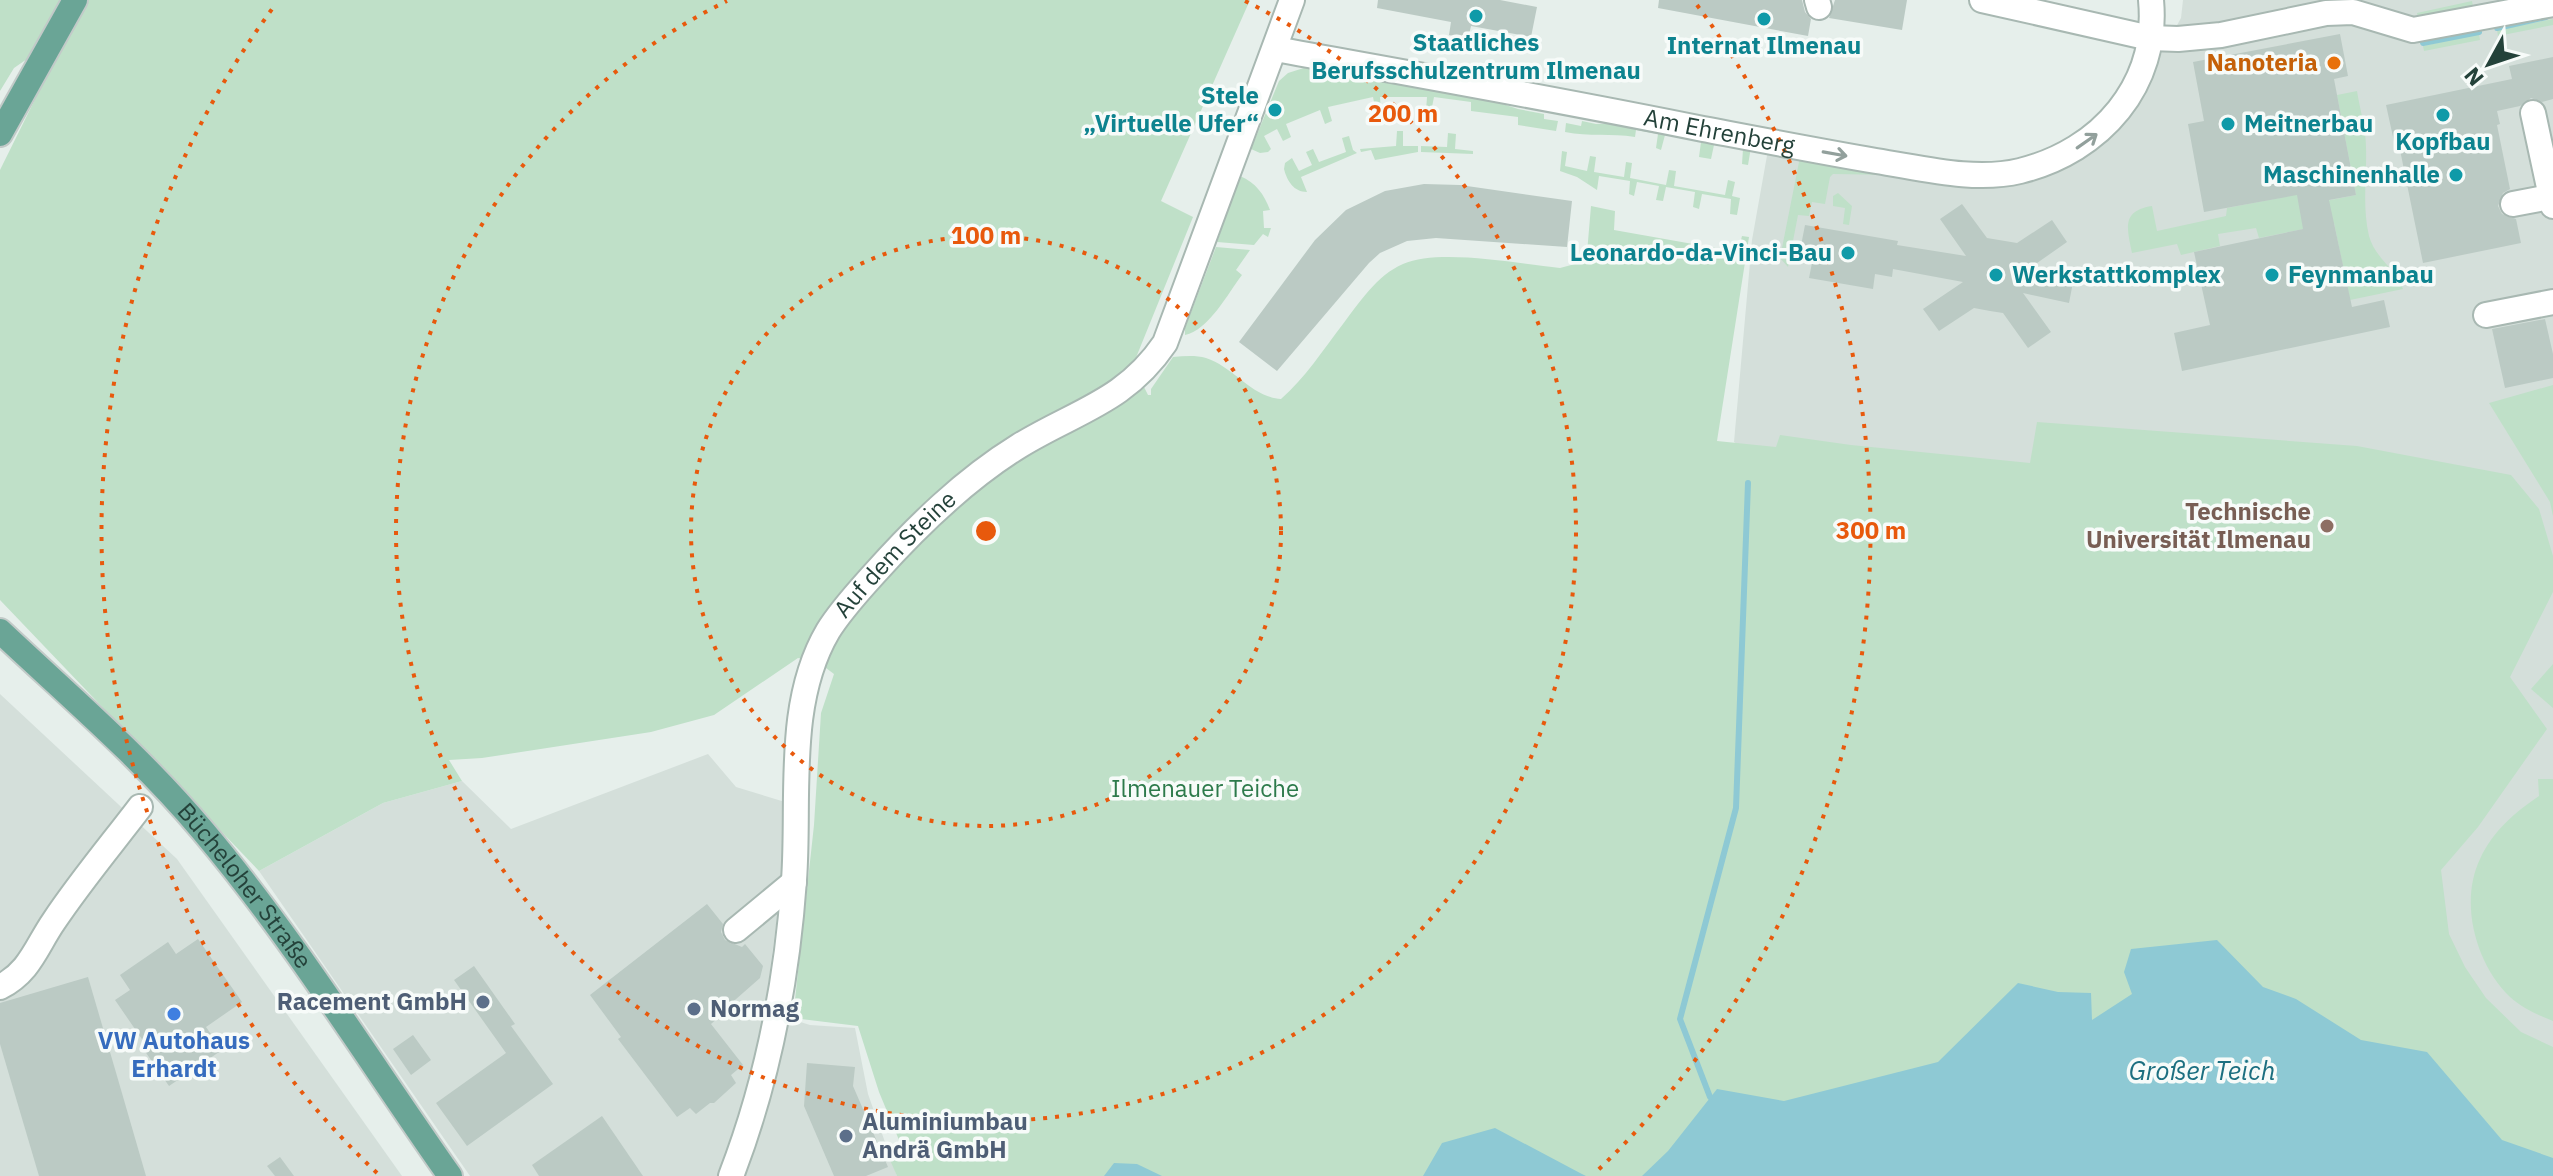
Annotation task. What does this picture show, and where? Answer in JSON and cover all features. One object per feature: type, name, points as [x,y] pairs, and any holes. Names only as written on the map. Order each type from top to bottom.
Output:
[{"type":"main road","points":[[0,134],[75,0]]},
{"type":"main road","name":"Bücheloher Straße","points":[[0,631],[154,777],[226,859],[312,976],[450,1176]]},
{"type":"street","points":[[1275,49],[1292,0]]},
{"type":"street","points":[[1982,0],[2150,38],[2178,39],[2221,35],[2326,13],[2353,12],[2413,30],[2553,4]]},
{"type":"street","name":"Am Ehrenberg","points":[[1275,49],[1791,146],[1907,166],[1990,175],[2049,162],[2095,135],[2117,115],[2143,67],[2150,38],[2151,0]]},
{"type":"street","name":"Auf dem Steine","points":[[731,1176],[751,1123],[778,1006],[794,882],[799,734],[812,666],[828,631],[891,555],[958,490],[1020,446],[1099,406],[1134,380],[1154,360],[1165,343],[1275,49]]},
{"type":"street","points":[[2513,204],[2551,202],[2533,113]]},
{"type":"street","points":[[2486,315],[2553,302]]},
{"type":"street","points":[[0,987],[14,980],[25,968],[54,921],[140,807]]},
{"type":"street","points":[[736,930],[794,882]]},
{"type":"shaded area","name":"Technische Universität Ilmenau","points":[[2183,0],[2553,0],[2553,1080],[1734,442],[1752,240],[1768,150],[2030,177],[2127,116],[2181,18]]},
{"type":"shaded area","points":[[0,694],[177,859],[402,1176],[0,1176]]},
{"type":"shaded area","points":[[708,754],[736,787],[785,802],[782,878],[766,1002],[794,1020],[810,1025],[855,1028],[868,1094],[897,1176],[470,1176],[259,871],[383,803],[462,781],[511,829]]},
{"type":"green space","points":[[0,0],[62,0],[27,59],[14,68],[0,91]]},
{"type":"green space","name":"Ilmenauer Teiche","points":[[89,0],[1250,0],[1161,201],[1193,217],[1133,365],[1148,395],[1151,395],[1151,389],[1173,357],[1194,356],[1216,362],[1251,388],[1281,399],[1306,373],[1369,290],[1394,269],[1419,259],[1437,257],[1480,258],[1560,268],[1575,264],[1587,253],[1591,206],[1615,211],[1614,230],[1738,252],[1742,236],[1749,237],[1717,441],[1776,447],[1780,435],[2030,463],[2037,422],[2357,446],[2511,475],[2539,509],[2553,556],[2553,592],[2510,677],[2547,729],[2478,827],[2441,870],[2449,934],[2465,967],[2486,998],[2521,1032],[2553,1047],[2553,1176],[897,1176],[890,1160],[904,1152],[879,1092],[858,1026],[793,1018],[814,825],[821,713],[834,674],[818,662],[798,658],[714,715],[651,732],[482,758],[449,760],[462,781],[383,803],[259,871],[0,600],[0,170],[50,69]]},
{"type":"green space","points":[[2472,1],[2473,6],[2418,18],[2417,13]]},
{"type":"green space","points":[[2553,19],[2553,25],[2498,36],[2497,30]]},
{"type":"green space","points":[[2479,34],[2480,40],[2424,51],[2423,46]]},
{"type":"green space","points":[[1310,66],[1467,92],[1544,114],[1544,119],[1558,121],[1556,131],[1518,125],[1518,117],[1471,111],[1471,102],[1434,97],[1431,112],[1426,111],[1427,97],[1380,97],[1381,112],[1376,112],[1373,97],[1328,107],[1332,121],[1325,124],[1320,110],[1286,124],[1291,137],[1283,141],[1277,129],[1264,136],[1271,149],[1268,152],[1251,149],[1279,81],[1288,73]]},
{"type":"green space","points":[[2357,91],[2366,140],[2365,203],[2369,236],[2403,289],[2350,300],[2334,223],[2259,238],[2256,228],[2218,234],[2220,246],[2181,255],[2177,244],[2132,253],[2128,222],[2142,208],[2152,206],[2157,231],[2226,216],[2227,208],[2279,198],[2294,176],[2300,206],[2356,195],[2337,95]]},
{"type":"green space","points":[[1582,121],[1596,124],[1632,122],[1751,147],[1748,165],[1742,164],[1743,149],[1714,145],[1711,159],[1699,157],[1701,142],[1665,135],[1661,150],[1656,148],[1658,134],[1636,130],[1635,137],[1565,132],[1566,123],[1581,126]]},
{"type":"green space","points":[[1397,131],[1403,131],[1403,146],[1418,146],[1418,152],[1375,160],[1371,150],[1361,152],[1360,149],[1396,146]]},
{"type":"green space","points":[[1448,133],[1456,134],[1455,149],[1473,151],[1473,154],[1421,152],[1421,146],[1447,147]]},
{"type":"green space","points":[[1349,136],[1357,153],[1301,177],[1307,192],[1292,185],[1285,173],[1285,163],[1292,158],[1299,171],[1312,165],[1306,152],[1313,149],[1319,162],[1346,152],[1342,138]]},
{"type":"green space","points":[[1562,151],[1567,152],[1565,166],[1587,171],[1590,156],[1596,157],[1594,172],[1624,177],[1626,162],[1632,163],[1630,178],[1666,185],[1669,170],[1676,171],[1674,186],[1725,195],[1728,180],[1735,182],[1732,196],[1740,198],[1737,215],[1730,214],[1731,199],[1702,194],[1699,209],[1693,207],[1695,192],[1666,187],[1663,201],[1656,200],[1659,186],[1637,182],[1634,196],[1629,194],[1630,181],[1599,176],[1597,190],[1577,177],[1560,171]]},
{"type":"green space","points":[[1800,157],[1893,175],[1833,174],[1825,204],[1812,202],[1809,216],[1798,215],[1788,267],[1780,258]]},
{"type":"green space","points":[[1240,176],[1259,190],[1270,210],[1263,211],[1264,228],[1271,228],[1268,237],[1263,234],[1254,245],[1217,242]]},
{"type":"green space","points":[[1838,193],[1852,206],[1849,225],[1843,224],[1845,208],[1833,206],[1833,196]]},
{"type":"green space","points":[[1216,247],[1250,250],[1236,270],[1242,275],[1217,310],[1202,326],[1185,335],[1185,328]]},
{"type":"green space","points":[[2553,385],[2553,516],[2550,502],[2489,403]]},
{"type":"green space","points":[[2553,664],[2553,708],[2531,689]]},
{"type":"green space","points":[[2538,779],[2553,779],[2553,1021],[2520,1005],[2498,983],[2480,950],[2471,913],[2474,876],[2480,859],[2505,823],[2539,796]]},
{"type":"water","name":"Großer Teich","points":[[2217,940],[2263,987],[2296,999],[2361,1040],[2427,1052],[2502,1140],[2553,1158],[2553,1176],[1642,1176],[1668,1151],[1717,1089],[1784,1101],[1938,1062],[2018,983],[2058,992],[2091,993],[2092,1020],[2132,994],[2124,972],[2131,949]]},
{"type":"water","points":[[1495,1128],[1586,1176],[1423,1176],[1442,1143]]},
{"type":"water","points":[[1114,1163],[1137,1164],[1162,1176],[1104,1176]]},
{"type":"building","name":"Staatliches Berufsschulzentrum Ilmenau","points":[[1378,0],[1500,0],[1537,7],[1531,37],[1471,26],[1468,39],[1449,35],[1451,22],[1377,8]]},
{"type":"building","name":"Internat Ilmenau","points":[[1659,0],[1802,0],[1805,12],[1811,19],[1808,36],[1658,8]]},
{"type":"building","points":[[1835,0],[1907,0],[1902,30],[1829,18]]},
{"type":"building","points":[[2340,34],[2348,76],[2334,79],[2356,195],[2329,200],[2352,307],[2384,300],[2390,327],[2182,371],[2174,333],[2210,325],[2194,252],[2303,229],[2297,195],[2204,212],[2188,124],[2204,121],[2193,62]]},
{"type":"building","name":"Maschinenhalle","points":[[2553,57],[2553,99],[2542,102],[2531,98],[2520,106],[2497,111],[2510,189],[2503,193],[2498,206],[2502,214],[2516,219],[2521,243],[2423,263],[2399,145],[2395,146],[2386,105],[2512,79],[2509,66]]},
{"type":"building","points":[[1424,184],[1460,185],[1572,201],[1567,247],[1436,238],[1407,241],[1380,253],[1369,263],[1277,371],[1239,342],[1315,240],[1346,210],[1385,191]]},
{"type":"building","name":"Werkstattkomplex","points":[[1962,204],[1987,238],[2017,243],[2052,220],[2067,242],[2030,268],[2074,277],[2069,303],[2023,293],[2051,332],[2028,348],[2003,313],[1974,308],[1939,331],[1923,309],[1963,282],[1893,269],[1892,277],[1875,274],[1873,289],[1809,278],[1812,263],[1798,261],[1805,225],[1966,256],[1940,219]]},
{"type":"building","points":[[2545,319],[2553,354],[2553,378],[2505,388],[2492,329]]},
{"type":"building","points":[[707,904],[723,924],[721,932],[725,940],[742,947],[745,944],[763,966],[760,978],[711,1024],[743,1065],[731,1075],[736,1083],[696,1114],[690,1108],[677,1117],[618,1039],[621,1037],[590,995]]},
{"type":"building","name":"VW Autohaus Erhardt","points":[[198,939],[242,1002],[206,1027],[222,1050],[169,1086],[115,1000],[130,990],[120,975],[168,942],[176,954]]},
{"type":"building","points":[[474,966],[515,1024],[511,1026],[553,1084],[467,1146],[436,1103],[506,1053],[454,980]]},
{"type":"building","points":[[88,977],[146,1176],[39,1176],[0,1044],[0,1003]]},
{"type":"building","points":[[413,1035],[431,1060],[411,1075],[393,1049]]},
{"type":"building","name":"Aluminiumbau Andrä GmbH","points":[[807,1063],[855,1067],[853,1086],[888,1167],[866,1176],[834,1176],[804,1106]]},
{"type":"building","points":[[602,1116],[643,1176],[539,1176],[532,1165]]},
{"type":"building","points":[[280,1157],[294,1176],[275,1176],[267,1166]]},
{"type":"waterway","points":[[2497,28],[2546,17]]},
{"type":"waterway","points":[[2423,43],[2479,32]]},
{"type":"waterway","points":[[1710,1097],[1680,1019],[1736,808],[1748,483]]},
{"type":"place","name":"Staatliches Berufsschulzentrum Ilmenau","points":[[1476,16]]},
{"type":"place","name":"Internat Ilmenau","points":[[1764,19]]},
{"type":"place","name":"Nanoteria","points":[[2334,63]]},
{"type":"place","name":"Stele „Virtuelle Ufer“","points":[[1275,110]]},
{"type":"place","name":"Kopfbau","points":[[2443,115]]},
{"type":"place","name":"Meitnerbau","points":[[2228,124]]},
{"type":"place","name":"Maschinenhalle","points":[[2456,175]]},
{"type":"place","name":"Leonardo-da-Vinci-Bau","points":[[1848,253]]},
{"type":"place","name":"Werkstattkomplex","points":[[1996,275]]},
{"type":"place","name":"Feynmanbau","points":[[2272,275]]},
{"type":"place","name":"Technische Universität Ilmenau","points":[[2327,526]]},
{"type":"place","name":"Racement GmbH","points":[[483,1002]]},
{"type":"place","name":"Normag","points":[[694,1009]]},
{"type":"place","name":"VW Autohaus Erhardt","points":[[174,1014]]},
{"type":"place","name":"Aluminiumbau Andrä GmbH","points":[[846,1136]]}]
